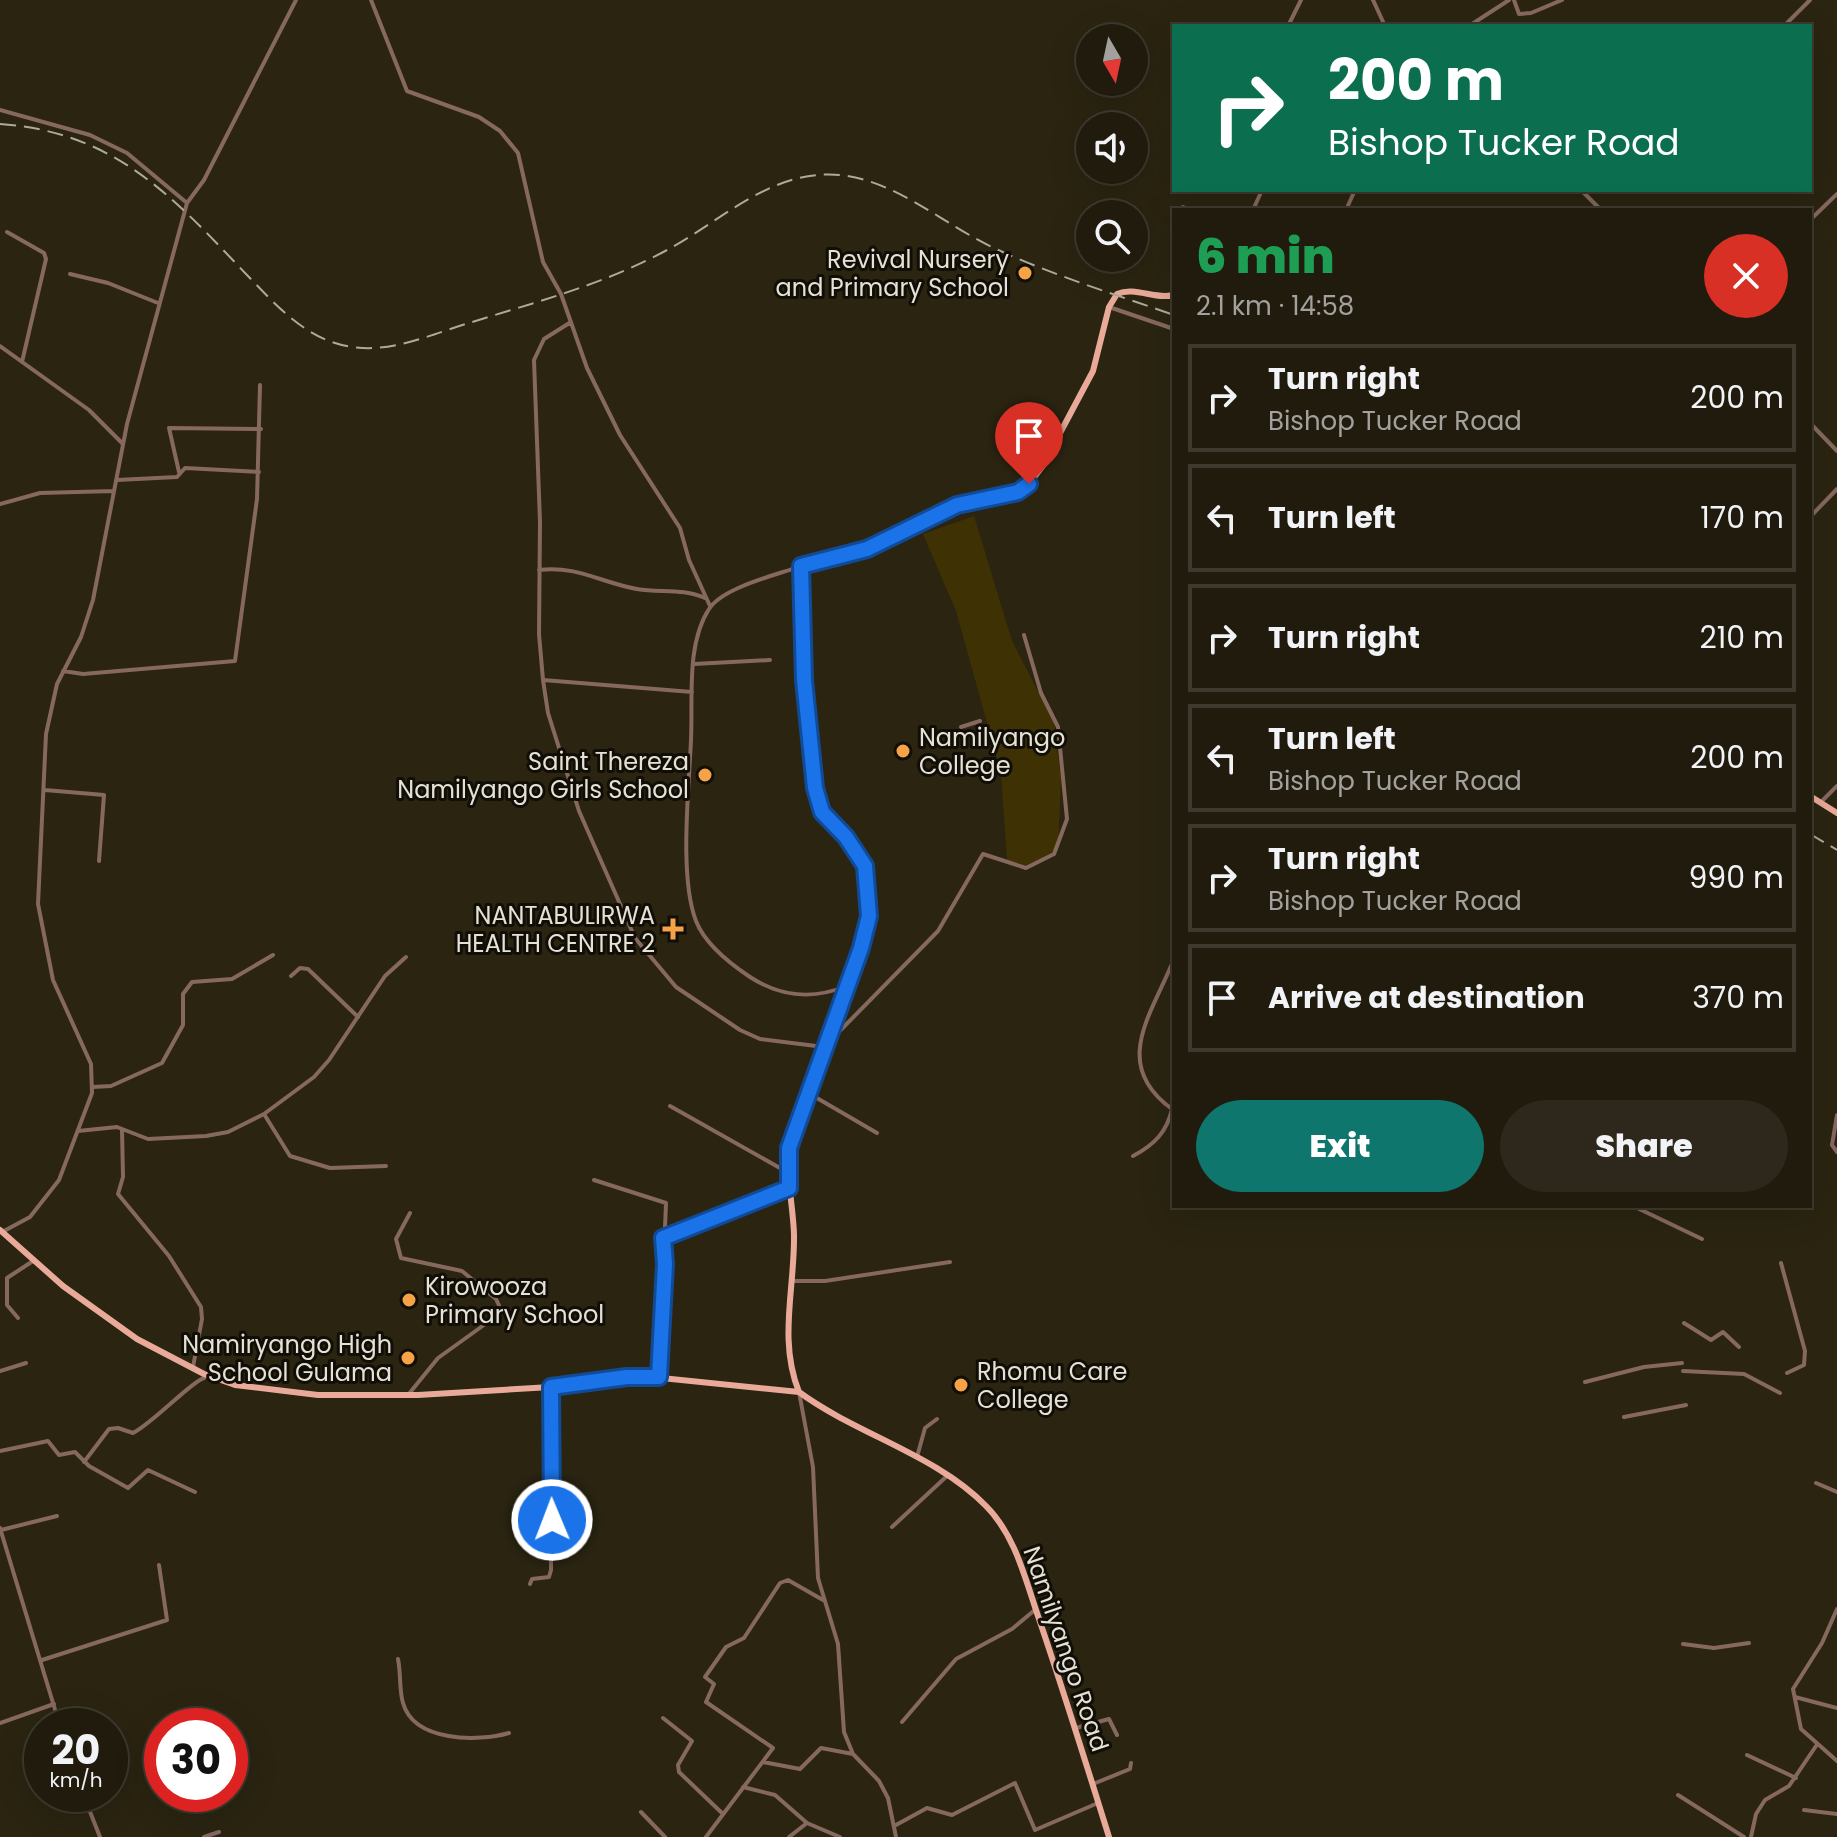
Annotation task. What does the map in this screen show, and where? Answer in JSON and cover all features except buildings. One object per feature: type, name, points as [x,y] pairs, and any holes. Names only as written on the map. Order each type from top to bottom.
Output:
[{"type":"main road","points":[[2,1230],[63,1286],[137,1339],[235,1385],[280,1393],[408,1395],[659,1377],[799,1392],[786,1352],[794,1229],[787,1172],[789,1148],[869,916],[868,882],[857,852],[828,819],[816,797],[806,717],[801,566],[867,549],[968,500],[1023,489],[1042,467],[1093,371],[1109,307],[1117,294],[1124,291],[1160,297],[1172,295]]},
{"type":"main road","points":[[1812,797],[1837,813]]},
{"type":"main road","name":"Namilyango Road","points":[[799,1392],[947,1476],[987,1506],[1002,1527],[1016,1553],[1036,1609],[1109,1837]]},
{"type":"street","points":[[2,1230],[30,1217],[52,1190],[93,1087],[87,1052],[51,974],[38,904],[37,865],[45,790],[46,734],[63,671],[81,637],[93,600],[123,444],[187,203],[209,171],[296,0]]},
{"type":"street","points":[[371,0],[407,91],[479,117],[500,131],[518,153],[543,262],[561,294],[587,368],[620,435],[680,528],[710,606]]},
{"type":"street","points":[[1289,24],[1301,0]]},
{"type":"street","points":[[1373,0],[1384,24]]},
{"type":"street","points":[[1472,24],[1511,0],[1519,14],[1531,13],[1562,0]]},
{"type":"street","points":[[1786,24],[1810,0]]},
{"type":"street","points":[[0,110],[40,118],[115,147],[146,165],[187,203]]},
{"type":"street","points":[[1583,192],[1599,208]]},
{"type":"street","points":[[1812,218],[1837,194]]},
{"type":"street","points":[[7,232],[44,253],[46,259],[22,362]]},
{"type":"street","points":[[70,274],[158,303]]},
{"type":"street","points":[[1109,307],[1172,328]]},
{"type":"street","points":[[571,322],[544,339],[534,360],[543,680],[548,713],[579,811],[635,938],[676,987],[740,1030],[760,1039],[824,1047],[938,931],[983,854],[1026,868],[1059,848],[1067,816],[1058,727],[1041,693],[1024,635]]},
{"type":"street","points":[[0,346],[89,410],[123,444]]},
{"type":"street","points":[[63,671],[83,674],[235,661],[250,566],[259,472],[260,385]]},
{"type":"street","points":[[1812,425],[1837,451]]},
{"type":"street","points":[[180,475],[169,428],[261,429]]},
{"type":"street","points":[[117,480],[133,482],[180,475],[185,468],[259,472]]},
{"type":"street","points":[[1812,515],[1837,489]]},
{"type":"street","points":[[0,504],[40,493],[114,491]]},
{"type":"street","points":[[801,566],[741,588],[710,606],[701,624],[694,664],[689,881],[696,921],[733,966],[784,994],[823,993],[847,986]]},
{"type":"street","points":[[539,570],[577,569],[638,589],[692,592],[707,599]]},
{"type":"street","points":[[694,664],[770,660]]},
{"type":"street","points":[[543,680],[693,692]]},
{"type":"street","points":[[961,727],[980,721]]},
{"type":"street","points":[[1821,802],[1837,786]]},
{"type":"street","points":[[45,790],[104,795],[99,861]]},
{"type":"street","points":[[93,1087],[111,1086],[155,1068],[166,1059],[183,1025],[184,989],[192,982],[232,979],[273,955]]},
{"type":"street","points":[[78,1131],[122,1129],[148,1139],[206,1136],[228,1132],[264,1114],[314,1077],[337,1051],[385,976],[406,957]]},
{"type":"street","points":[[1133,1156],[1153,1145],[1169,1123],[1172,1109],[1148,1089],[1139,1052],[1143,1028],[1172,963]]},
{"type":"street","points":[[291,976],[300,968],[308,969],[358,1017]]},
{"type":"street","points":[[808,1093],[877,1133]]},
{"type":"street","points":[[670,1106],[787,1172]]},
{"type":"street","points":[[264,1114],[290,1156],[330,1168],[386,1166]]},
{"type":"street","points":[[1837,1115],[1832,1145],[1837,1152]]},
{"type":"street","points":[[122,1129],[123,1169],[118,1194],[169,1256],[201,1307],[193,1367]]},
{"type":"street","points":[[594,1180],[664,1201],[665,1264],[659,1377]]},
{"type":"street","points":[[663,1238],[789,1188]]},
{"type":"street","points":[[1637,1208],[1702,1239]]},
{"type":"street","points":[[408,1395],[438,1358],[502,1312],[496,1299],[462,1271],[401,1258],[396,1239],[410,1213]]},
{"type":"street","points":[[18,1318],[7,1305],[7,1278],[35,1260]]},
{"type":"street","points":[[792,1281],[825,1281],[950,1262]]},
{"type":"street","points":[[1781,1263],[1805,1351],[1804,1365],[1787,1373]]},
{"type":"street","points":[[1684,1323],[1711,1340],[1723,1332],[1739,1347]]},
{"type":"street","points":[[0,1371],[26,1363]]},
{"type":"street","points":[[1585,1382],[1644,1367],[1682,1363]]},
{"type":"street","points":[[1683,1371],[1744,1374],[1780,1393]]},
{"type":"street","points":[[84,1462],[109,1429],[118,1428],[130,1434],[137,1431],[176,1402],[196,1380],[204,1378]]},
{"type":"street","points":[[530,1584],[531,1580],[549,1577],[551,1570],[551,1387]]},
{"type":"street","points":[[799,1392],[813,1467],[817,1565],[823,1600],[838,1644],[844,1732],[853,1754],[871,1769],[879,1781],[895,1825],[896,1837]]},
{"type":"street","points":[[1624,1417],[1686,1405]]},
{"type":"street","points":[[917,1460],[925,1428],[937,1419]]},
{"type":"street","points":[[0,1451],[48,1441],[59,1455],[75,1452],[84,1462],[128,1488],[148,1470],[195,1492]]},
{"type":"street","points":[[892,1527],[947,1476]]},
{"type":"street","points":[[1816,1483],[1837,1492]]},
{"type":"street","points":[[55,1708],[0,1529],[57,1516]]},
{"type":"street","points":[[42,1660],[167,1620],[159,1565]]},
{"type":"street","points":[[706,1837],[773,1747],[706,1702],[714,1684],[705,1677],[726,1647],[746,1636],[780,1583],[788,1580],[823,1600]]},
{"type":"street","points":[[902,1722],[956,1659],[1012,1629],[1036,1609]]},
{"type":"street","points":[[1837,1609],[1822,1643],[1793,1689],[1801,1729],[1816,1746],[1837,1761]]},
{"type":"street","points":[[1683,1644],[1714,1648],[1749,1643]]},
{"type":"street","points":[[398,1659],[403,1704],[424,1728],[451,1736],[509,1733]]},
{"type":"street","points":[[1795,1697],[1837,1708]]},
{"type":"street","points":[[0,1723],[54,1704]]},
{"type":"street","points":[[663,1718],[692,1741],[678,1765],[679,1772],[723,1814]]},
{"type":"street","points":[[1076,1728],[1109,1719],[1117,1735]]},
{"type":"street","points":[[1751,1837],[1756,1814],[1765,1800],[1796,1778],[1816,1746]]},
{"type":"street","points":[[763,1762],[780,1768],[800,1769],[821,1748],[853,1754]]},
{"type":"street","points":[[1747,1755],[1796,1778]]},
{"type":"street","points":[[1093,1784],[1130,1769],[1131,1763]]},
{"type":"street","points":[[895,1825],[927,1808],[952,1815],[1015,1783],[1035,1830],[1098,1803]]},
{"type":"street","points":[[743,1787],[775,1795],[807,1823],[840,1837]]},
{"type":"street","points":[[1678,1795],[1744,1837]]},
{"type":"street","points":[[1804,1810],[1837,1814]]},
{"type":"street","points":[[90,1812],[100,1837]]},
{"type":"street","points":[[641,1812],[665,1837]]},
{"type":"street","points":[[789,1837],[807,1823]]},
{"type":"street","points":[[204,1837],[219,1832]]},
{"type":"shaded area","points":[[974,516],[1012,641],[1054,722],[1061,780],[1058,849],[1028,866],[1007,860],[1001,773],[956,611],[923,534]]},
{"type":"railway","points":[[0,124],[41,130],[77,140],[109,154],[166,194],[294,320],[321,338],[353,347],[382,347],[412,341],[595,283],[667,250],[770,188],[815,175],[840,175],[881,186],[1016,258],[1172,314]]},
{"type":"railway","points":[[1812,835],[1837,850]]},
{"type":"place","name":"Revival Nursery and Primary School","points":[[1025,273]]},
{"type":"place","name":"Namilyango College","points":[[903,751]]},
{"type":"place","name":"Saint Thereza Namilyango Girls School","points":[[705,775]]},
{"type":"place","name":"NANTABULIRWA HEALTH CENTRE 2","points":[[673,929]]},
{"type":"place","name":"Kirowooza Primary School","points":[[409,1300]]},
{"type":"place","name":"Namiryango High School Gulama","points":[[408,1358]]},
{"type":"place","name":"Rhomu Care College","points":[[961,1385]]},
{"type":"route","points":[[552,1520],[551,1387],[627,1377],[659,1377],[665,1264],[663,1238],[789,1188],[789,1148],[861,948],[869,916],[865,866],[846,837],[822,812],[815,788],[806,717],[805,612],[801,566],[856,553],[968,500],[1018,492],[1029,484]]}]
